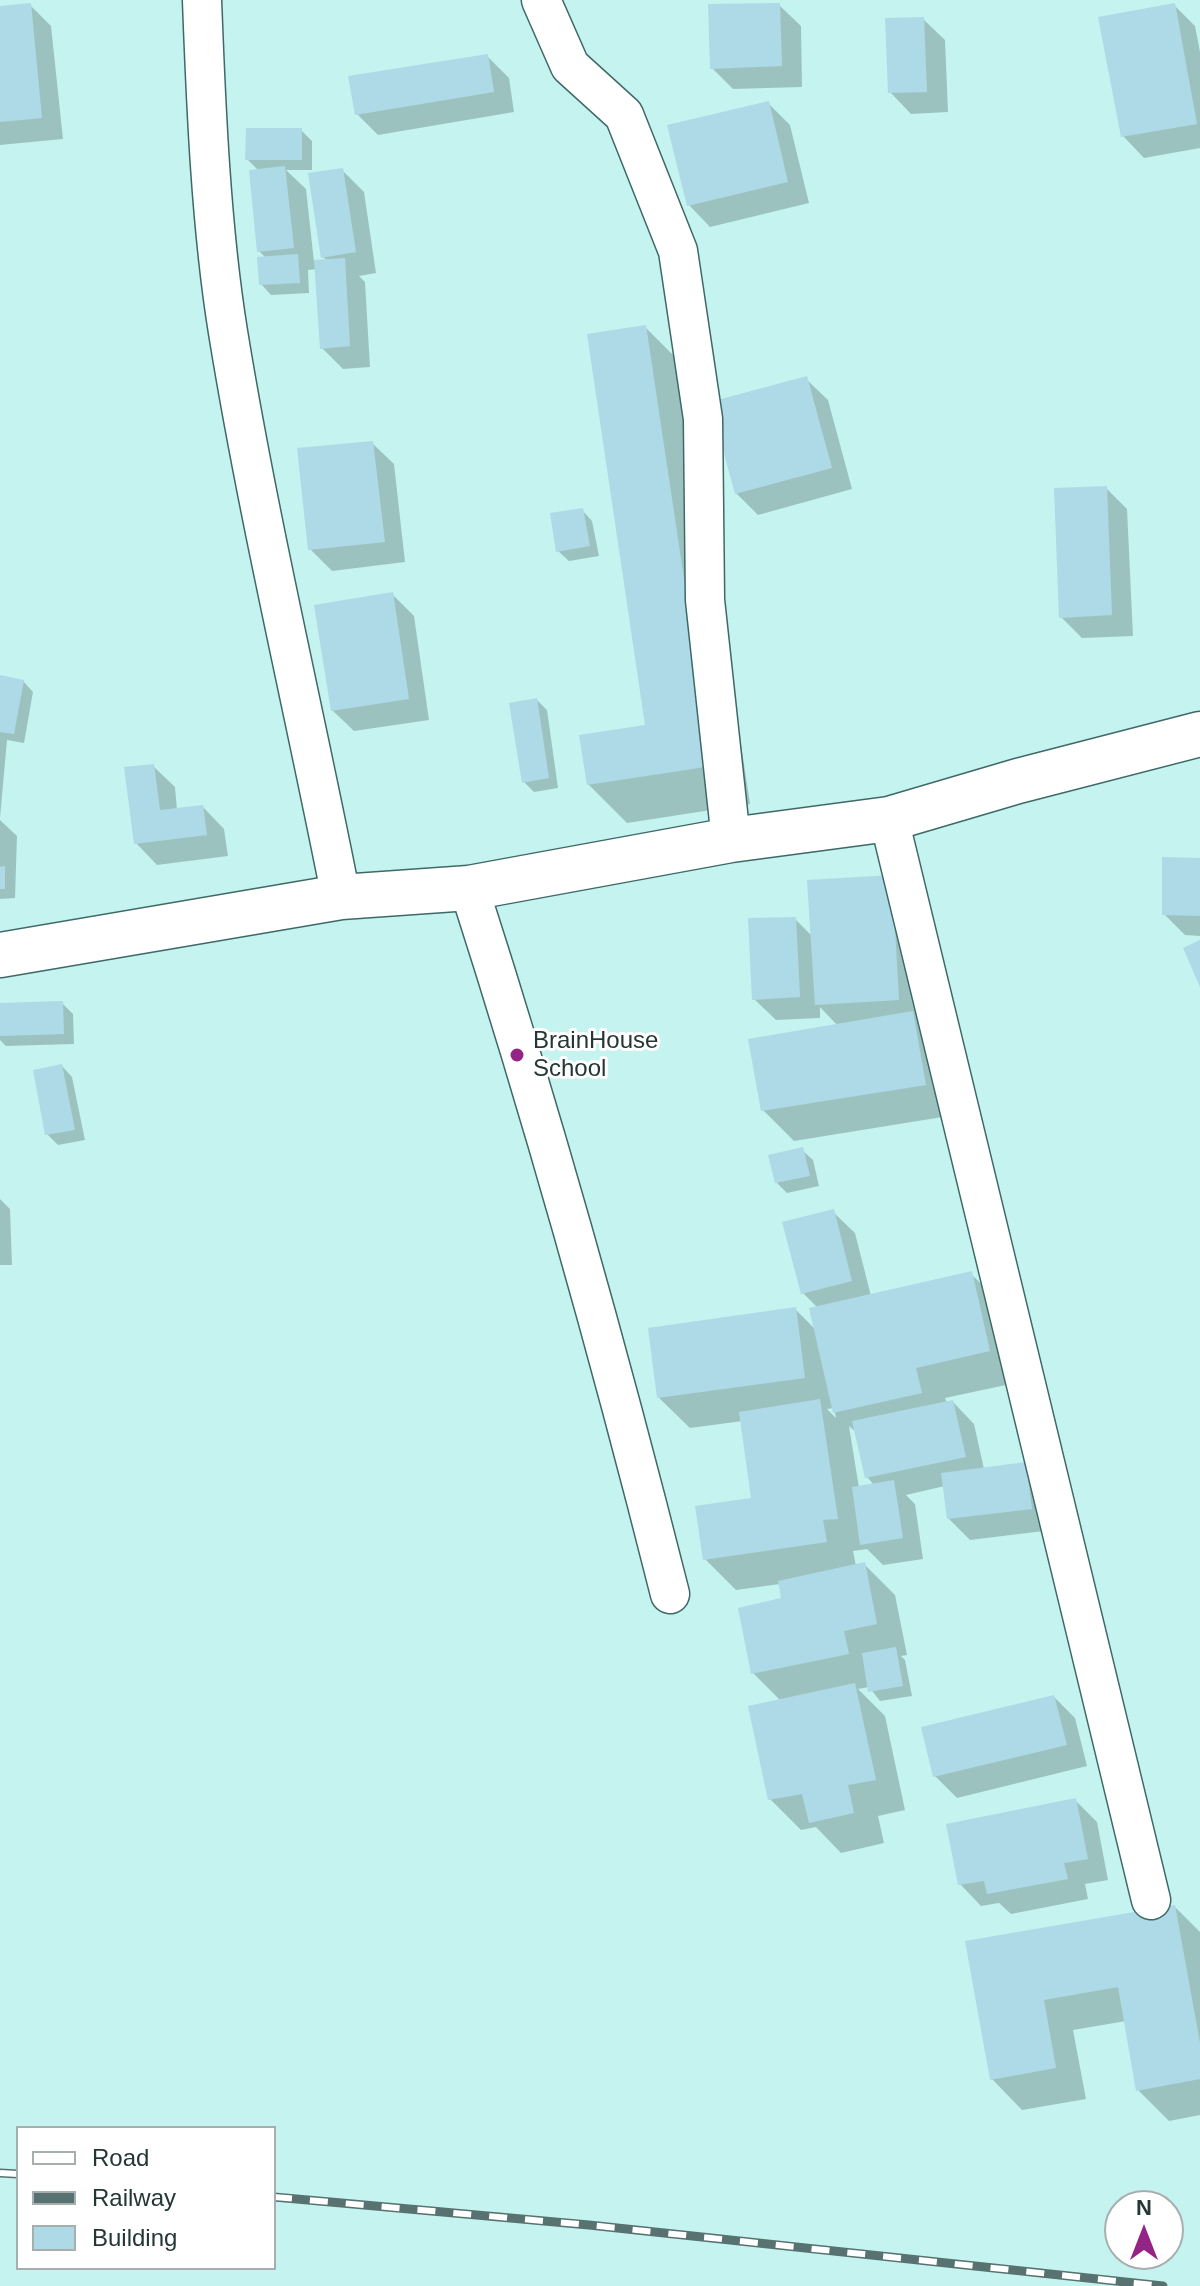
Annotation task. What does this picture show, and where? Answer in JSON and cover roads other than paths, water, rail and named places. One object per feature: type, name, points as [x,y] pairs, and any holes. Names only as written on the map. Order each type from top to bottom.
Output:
[{"type":"main road","points":[[0,955],[341,897],[469,888],[731,840],[889,819],[1018,781],[1200,734]]},
{"type":"street","points":[[202,0],[206,102],[227,329],[258,500],[341,897]]},
{"type":"street","points":[[541,0],[570,66],[624,115],[678,251],[703,419],[705,600],[731,840]]},
{"type":"street","points":[[889,819],[1151,1900]]},
{"type":"street","points":[[469,888],[533,1088],[608,1347],[670,1594]]},
{"type":"railway","points":[[0,2173],[16,2174]]},
{"type":"railway","points":[[276,2197],[589,2225],[1163,2286]]},
{"type":"place","name":"BrainHouse School","points":[[517,1055]]}]
